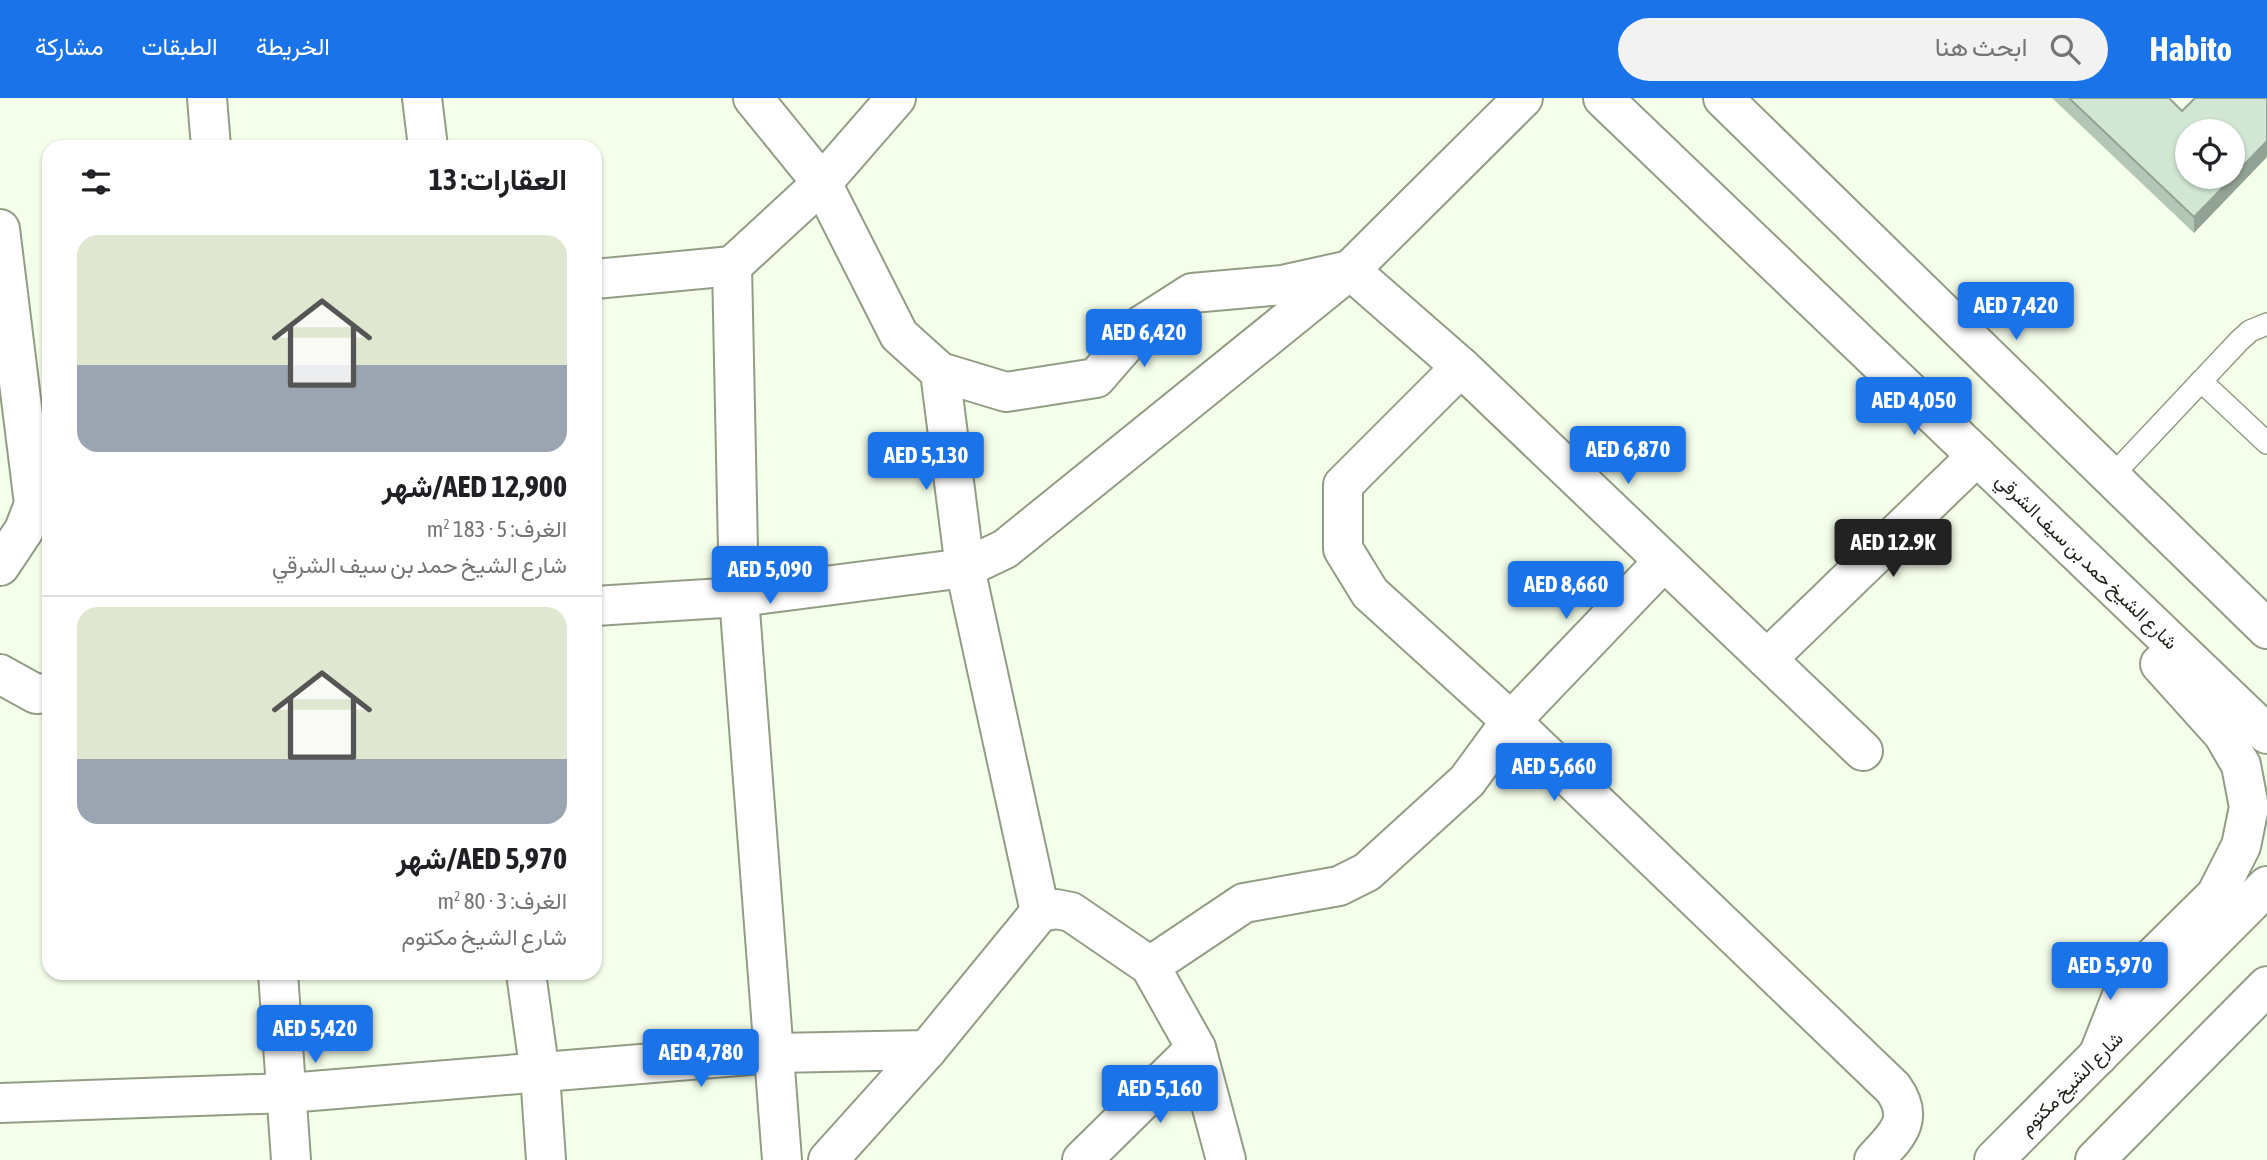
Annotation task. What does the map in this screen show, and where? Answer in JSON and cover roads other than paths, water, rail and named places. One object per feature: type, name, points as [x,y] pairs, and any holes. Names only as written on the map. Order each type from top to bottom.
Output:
[{"type":"street","points":[[207,98],[210,140]]},
{"type":"street","points":[[422,98],[427,140]]},
{"type":"street","points":[[753,98],[822,183],[899,335],[940,372],[1006,392],[1096,378],[1142,326],[1192,293],[1282,285],[1350,270]]},
{"type":"street","points":[[602,278],[732,266],[822,183],[896,98]]},
{"type":"street","points":[[602,606],[739,597],[965,568],[1004,549],[1350,270],[1523,98]]},
{"type":"street","name":"شارع الشيخ حمد بن سيف الشرقي","points":[[1603,98],[2267,734]]},
{"type":"street","points":[[1723,98],[2267,629]]},
{"type":"street","points":[[0,229],[34,504],[24,530],[0,566]]},
{"type":"street","points":[[732,266],[739,597],[782,1160]]},
{"type":"street","points":[[1350,270],[1461,367],[1863,751]]},
{"type":"street","points":[[1461,367],[1343,485],[1343,549],[1370,593],[1511,721],[1893,1088],[1901,1099],[1904,1113],[1902,1126],[1874,1160]]},
{"type":"street","points":[[940,372],[965,568],[1041,912]]},
{"type":"street","points":[[1767,659],[1977,456]]},
{"type":"street","points":[[2147,512],[2187,527],[2267,600]]},
{"type":"street","points":[[2086,560],[2108,607],[2223,734],[2241,765],[2249,807],[2241,846],[2216,895],[2127,983],[2098,1056]]},
{"type":"street","points":[[1150,966],[1244,903],[1339,886],[1367,872],[1467,780],[1511,721],[1664,561]]},
{"type":"street","points":[[0,674],[36,694],[42,694]]},
{"type":"street","name":"شارع الشيخ مكتوم","points":[[1994,1160],[2267,886]]},
{"type":"street","points":[[828,1160],[927,1050],[1041,912],[1056,909],[1071,912],[1150,966],[1196,1048],[1226,1160]]},
{"type":"street","points":[[279,980],[291,1160]]},
{"type":"street","points":[[527,980],[540,1074],[546,1160]]},
{"type":"street","points":[[2095,1160],[2267,986]]},
{"type":"street","points":[[2165,1089],[2225,1052],[2267,1013]]},
{"type":"street","points":[[1082,1160],[1196,1048]]},
{"type":"street","points":[[0,1103],[288,1093],[775,1053],[927,1050]]},
{"type":"lane","points":[[2111,477],[2250,331],[2267,324]]},
{"type":"lane","points":[[2201,381],[2267,443]]}]
